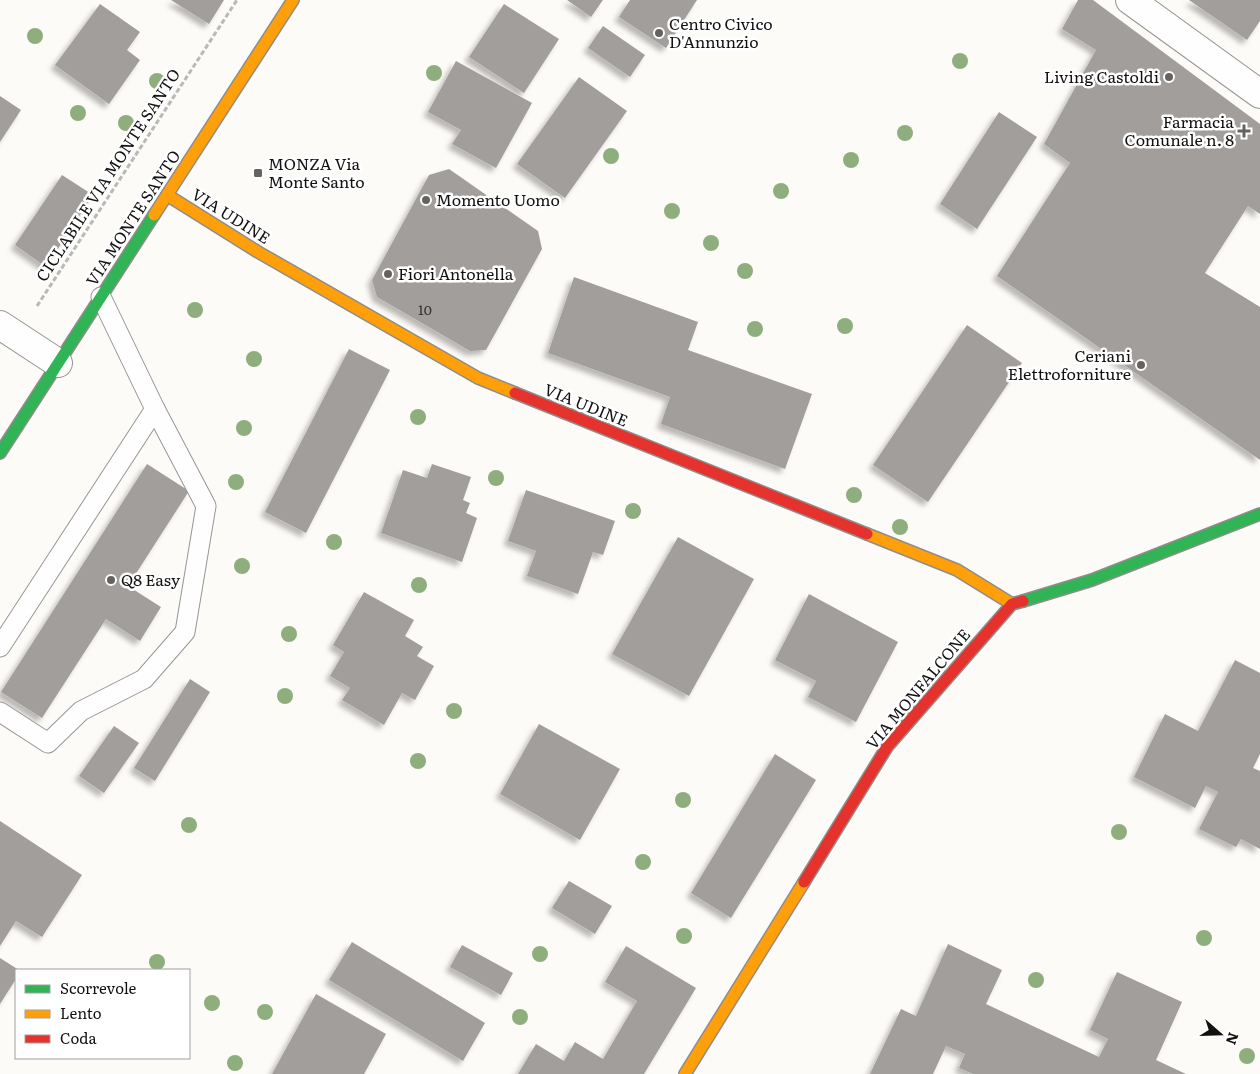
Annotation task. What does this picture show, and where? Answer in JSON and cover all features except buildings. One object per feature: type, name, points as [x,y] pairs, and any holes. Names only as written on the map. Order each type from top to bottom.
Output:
[{"type":"street","name":"VIA MONTE SANTO","points":[[0,453],[293,0]]},
{"type":"street","points":[[1130,0],[1260,94]]},
{"type":"street","name":"VIA UDINE","points":[[167,196],[266,257],[478,378],[957,570],[1012,604]]},
{"type":"street","points":[[9,330],[58,364]]},
{"type":"street","points":[[1012,604],[1092,580],[1260,514]]},
{"type":"street","name":"VIA MONFALCONE","points":[[685,1074],[887,747],[1012,604]]},
{"type":"lane","points":[[0,712],[48,743],[81,711],[144,679],[185,632],[206,506],[155,408],[101,297]]},
{"type":"lane","points":[[0,647],[155,408]]},
{"type":"path","name":"CICLABILE VIA MONTE SANTO","points":[[9,330],[237,0]]},
{"type":"traffic: fast","points":[[0,453],[154,215]]},
{"type":"traffic: fast","points":[[1023,601],[1092,580],[1260,514]]},
{"type":"traffic: slow","points":[[154,215],[293,0]]},
{"type":"traffic: slow","points":[[167,195],[258,252],[478,378],[515,393]]},
{"type":"traffic: slow","points":[[867,534],[957,570],[1012,604]]},
{"type":"traffic: slow","points":[[685,1074],[804,882]]},
{"type":"traffic: jam","points":[[515,393],[867,534]]},
{"type":"traffic: jam","points":[[804,882],[887,747],[1012,604],[1023,601]]},
{"type":"place","name":"Centro Civico D'Annunzio","points":[[659,33]]},
{"type":"place","name":"Living Castoldi","points":[[1169,77]]},
{"type":"place","name":"Farmacia Comunale n. 8","points":[[1244,131]]},
{"type":"place","name":"MONZA Via Monte Santo","points":[[258,173]]},
{"type":"place","name":"Momento Uomo","points":[[426,200]]},
{"type":"place","name":"Fiori Antonella","points":[[388,274]]},
{"type":"place","name":"Ceriani Elettroforniture","points":[[1141,365]]},
{"type":"place","name":"Q8 Easy","points":[[111,580]]}]
